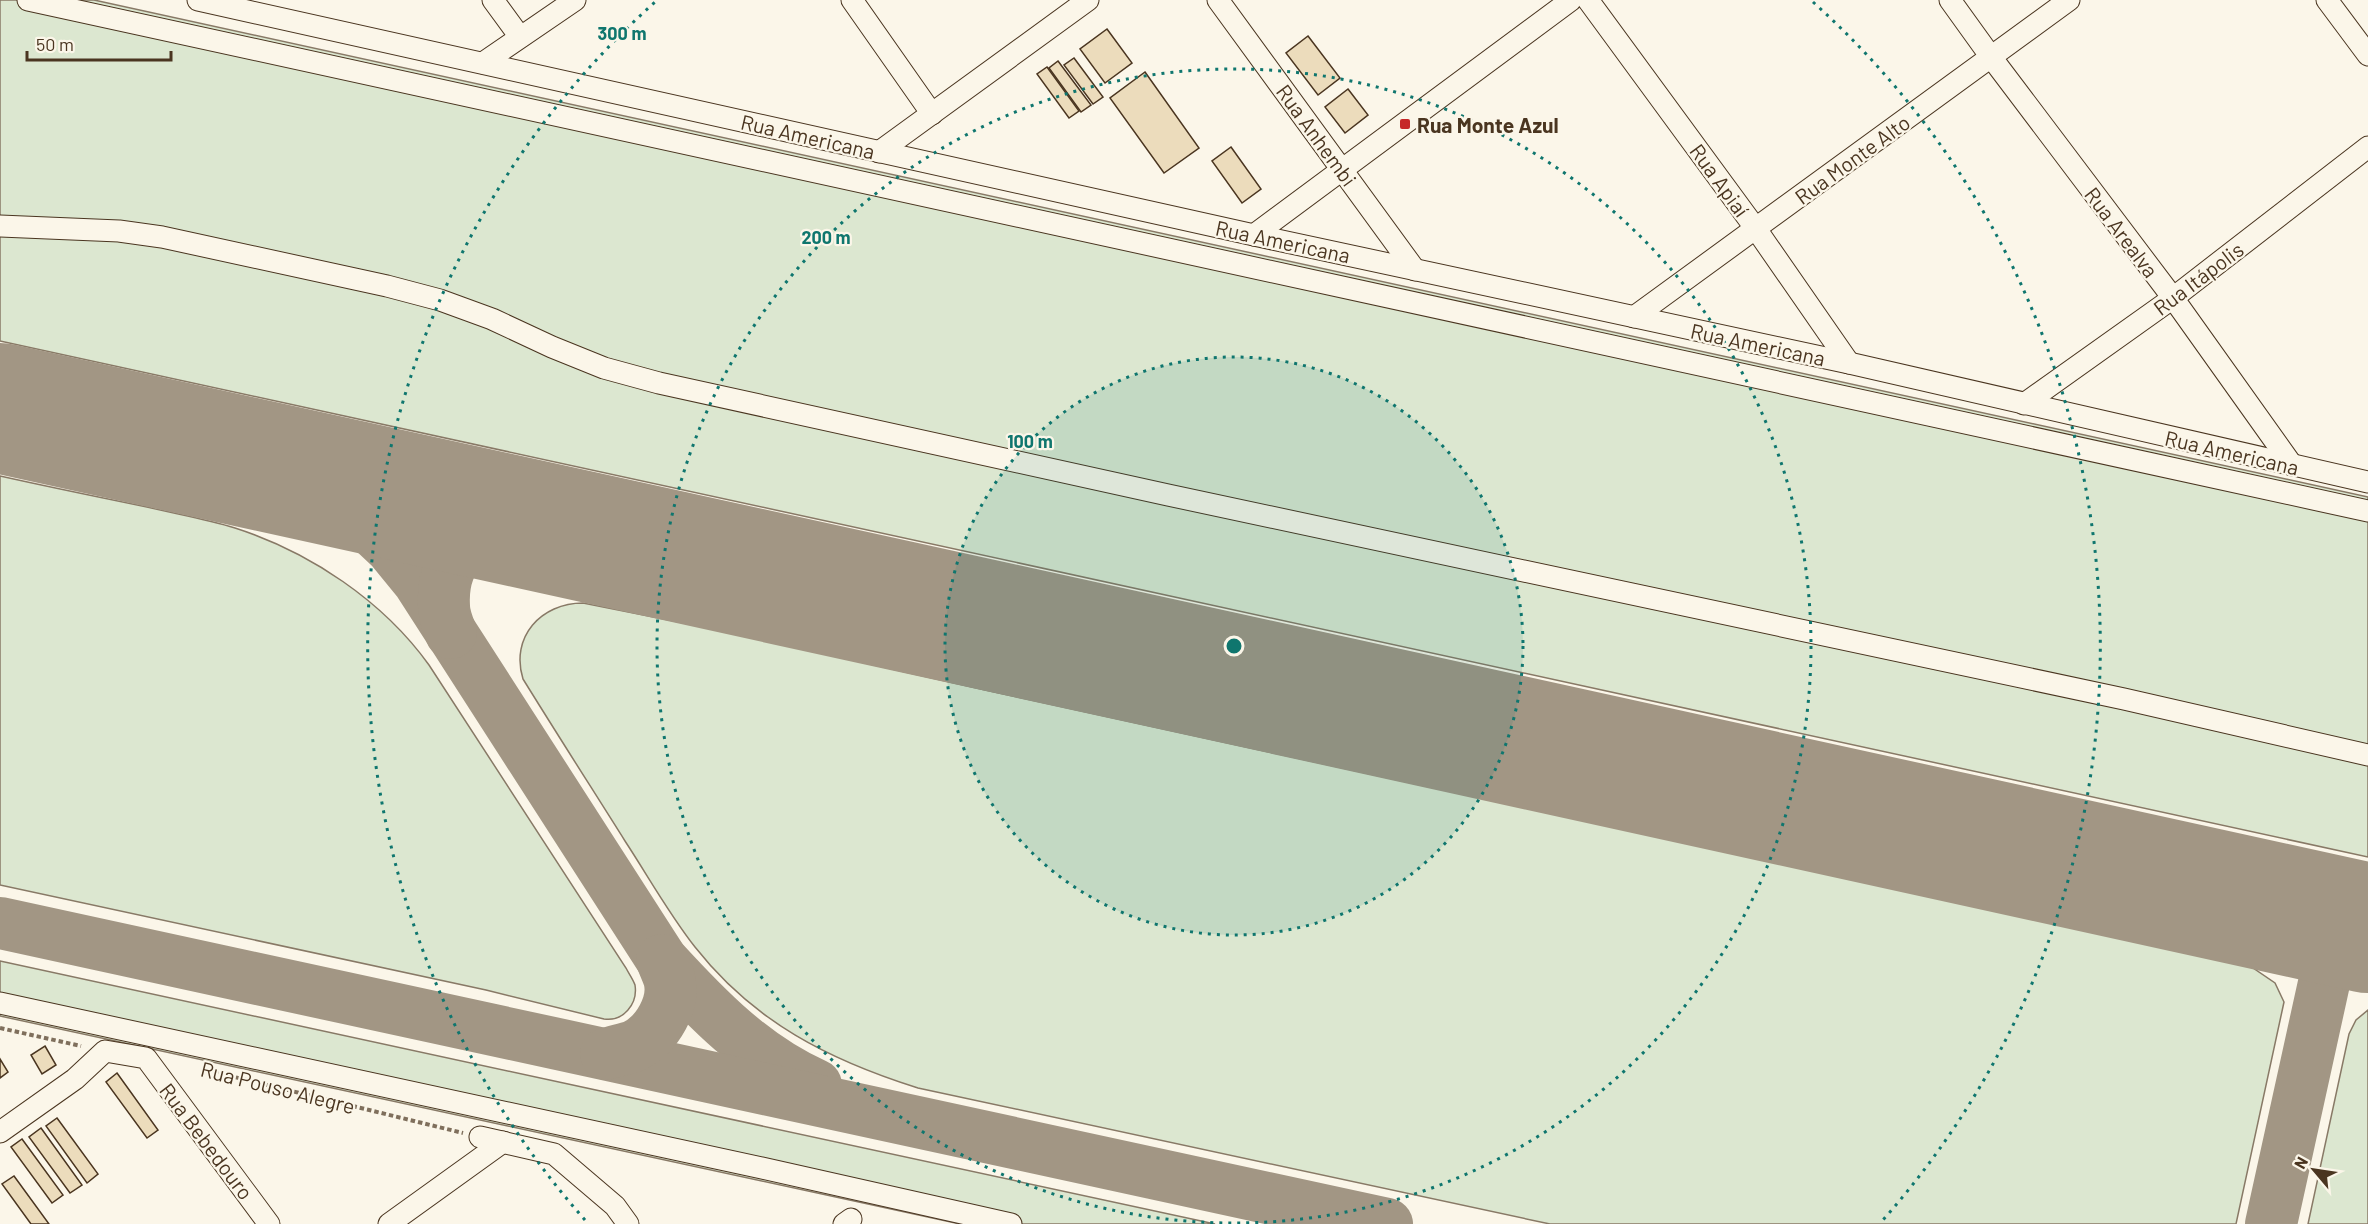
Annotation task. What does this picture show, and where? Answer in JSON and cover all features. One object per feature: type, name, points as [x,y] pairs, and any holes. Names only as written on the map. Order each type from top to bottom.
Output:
[{"type":"street","points":[[28,0],[2368,511]]},
{"type":"street","name":"Rua Americana","points":[[198,0],[1254,235],[1849,363],[2368,482]]},
{"type":"street","points":[[493,0],[520,37]]},
{"type":"street","points":[[483,63],[575,0]]},
{"type":"street","points":[[852,0],[932,114]]},
{"type":"street","points":[[879,152],[1089,0]]},
{"type":"street","name":"Rua Anhembi","points":[[1218,0],[1415,270]]},
{"type":"street","points":[[1254,235],[1571,0]]},
{"type":"street","name":"Rua Apiaí","points":[[1588,0],[1756,229],[1849,363]]},
{"type":"street","name":"Rua Arealva","points":[[1950,0],[1990,57],[2173,298],[2292,465]]},
{"type":"street","name":"Rua Monte Alto","points":[[1634,317],[2069,0]]},
{"type":"street","points":[[2327,0],[2368,55]]},
{"type":"street","name":"Rua Itápolis","points":[[2024,404],[2173,298],[2368,147]]},
{"type":"street","points":[[0,226],[119,231],[162,237],[387,286],[440,300],[492,319],[604,368],[659,383],[1145,490],[2124,699],[2368,755]]},
{"type":"street","points":[[0,1003],[762,1167],[1011,1224]]},
{"type":"street","points":[[0,1132],[75,1079],[105,1051]]},
{"type":"street","name":"Rua Bebedouro","points":[[105,1051],[146,1058],[269,1224]]},
{"type":"street","points":[[480,1137],[554,1154],[615,1206],[628,1224]]},
{"type":"street","points":[[388,1224],[503,1142]]},
{"type":"path","points":[[0,1028],[105,1051]]},
{"type":"path","name":"Rua Pouso Alegre","points":[[203,1069],[480,1137]]},
{"type":"green space","points":[[0,0],[94,0],[2368,497],[2368,857],[0,341]]},
{"type":"green space","points":[[0,476],[235,528],[263,538],[317,565],[367,600],[411,642],[429,665],[626,968],[635,985],[634,999],[628,1010],[617,1018],[604,1019],[486,990],[0,885]]},
{"type":"green space","points":[[583,603],[719,630],[2250,966],[2275,983],[2284,1002],[2236,1224],[1550,1224],[918,1088],[885,1077],[824,1051],[795,1035],[742,997],[695,947],[659,895],[523,679],[520,664],[521,649],[532,625],[554,609]]},
{"type":"green space","points":[[0,961],[1215,1224],[960,1224],[0,1016]]},
{"type":"green space","points":[[2368,1010],[2368,1224],[2308,1224],[2349,1034],[2356,1020]]},
{"type":"building","points":[[1107,29],[1132,63],[1105,83],[1080,49]]},
{"type":"building","points":[[1308,36],[1340,78],[1318,95],[1286,53]]},
{"type":"building","points":[[1074,58],[1103,97],[1093,104],[1064,65]]},
{"type":"building","points":[[1058,61],[1091,105],[1081,112],[1049,68]]},
{"type":"building","points":[[1047,67],[1079,111],[1069,118],[1037,74]]},
{"type":"building","points":[[1145,72],[1199,148],[1164,173],[1110,98]]},
{"type":"building","points":[[1348,89],[1368,115],[1345,133],[1325,107]]},
{"type":"building","points":[[1231,147],[1261,189],[1242,203],[1212,161]]},
{"type":"building","points":[[45,1046],[56,1065],[42,1074],[31,1055]]},
{"type":"building","points":[[0,1059],[8,1072],[0,1078]]},
{"type":"building","points":[[117,1073],[158,1130],[147,1138],[106,1082]]},
{"type":"building","points":[[57,1118],[98,1174],[87,1183],[46,1126]]},
{"type":"building","points":[[41,1128],[82,1185],[70,1193],[29,1137]]},
{"type":"building","points":[[22,1139],[63,1195],[52,1203],[11,1147]]},
{"type":"building","points":[[14,1176],[49,1224],[31,1224],[2,1184]]},
{"type":"taxiway","points":[[295,472],[357,516],[391,548],[418,581],[662,960],[732,1030],[772,1061],[816,1085]]},
{"type":"taxiway","points":[[451,633],[444,609],[445,588],[448,572],[455,558],[476,538],[505,525],[522,521]]},
{"type":"taxiway","points":[[2271,1224],[2326,974],[2323,951],[2318,936],[2307,924],[2288,911]]},
{"type":"taxiway","points":[[0,923],[1387,1224]]},
{"type":"taxiway","points":[[2326,974],[2342,950],[2368,935]]},
{"type":"taxiway","points":[[606,1054],[634,1046],[642,1041],[663,1017],[670,998],[670,988],[662,960]]},
{"type":"runway","points":[[0,408],[2368,928]]},
{"type":"place","name":"Rua Monte Azul","points":[[1405,124]]}]
